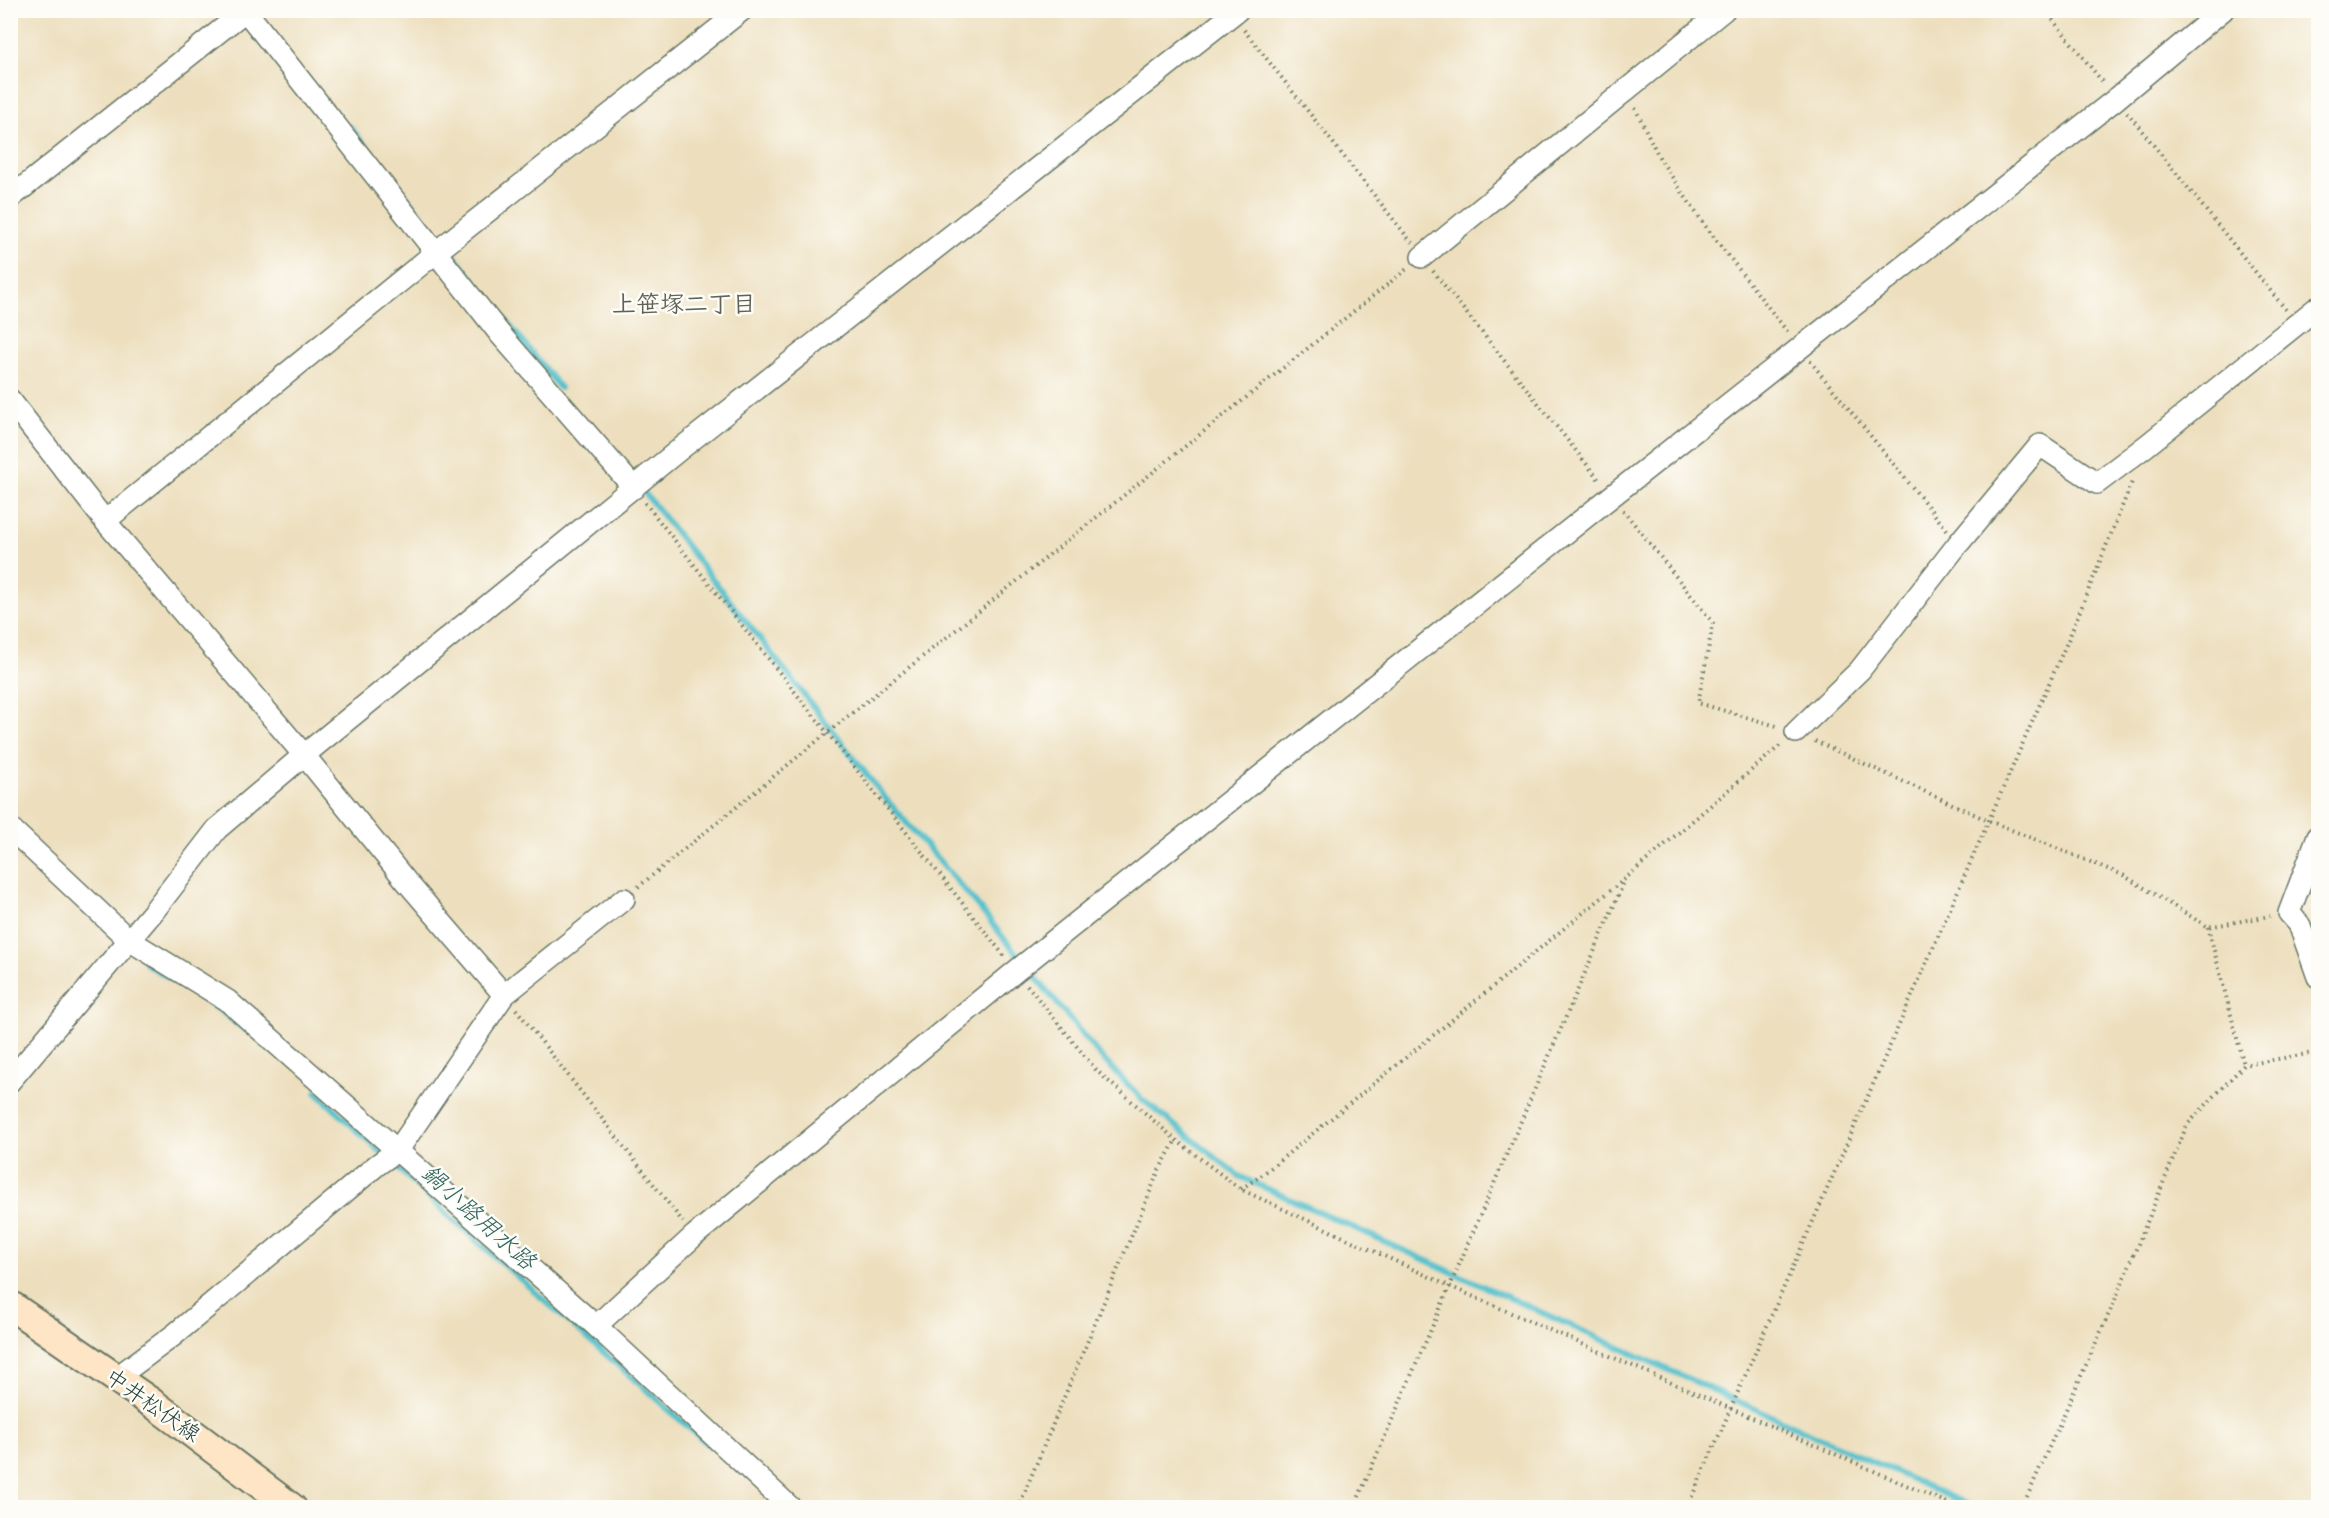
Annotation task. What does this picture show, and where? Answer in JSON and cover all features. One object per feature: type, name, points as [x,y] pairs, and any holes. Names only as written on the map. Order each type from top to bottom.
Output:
[{"type":"main road","name":"中井松伏線","points":[[10,1305],[155,1405],[292,1508]]},
{"type":"street","points":[[105,521],[435,253],[742,10]]},
{"type":"street","points":[[1422,256],[1724,10]]},
{"type":"street","points":[[596,1326],[695,1235],[1016,971],[1612,496],[2116,99],[2223,10]]},
{"type":"street","points":[[10,198],[245,11],[500,334],[633,488]]},
{"type":"street","points":[[10,1081],[129,940],[217,829],[304,755],[633,488],[1231,13]]},
{"type":"street","points":[[1796,732],[1860,670],[1958,544],[2040,445],[2097,483],[2319,307]]},
{"type":"street","points":[[10,400],[105,521],[504,995]]},
{"type":"street","points":[[10,828],[129,940],[228,1001],[596,1326],[791,1508]]},
{"type":"street","points":[[2319,836],[2289,913],[2300,924],[2319,977]]},
{"type":"street","points":[[116,1378],[174,1335],[377,1165],[398,1150],[504,995],[624,899]]},
{"type":"path","points":[[2045,10],[2297,324]]},
{"type":"path","points":[[1231,13],[1713,623],[1698,703],[1796,732],[1989,820],[2123,875],[2208,927],[2289,913]]},
{"type":"path","points":[[1626,92],[1660,159],[1703,223],[1800,348],[1958,544]]},
{"type":"path","points":[[624,899],[827,733],[1422,256]]},
{"type":"path","points":[[1687,1508],[2069,638],[2133,478]]},
{"type":"path","points":[[633,488],[1097,1071],[1176,1140],[1240,1189],[1449,1286],[1959,1508]]},
{"type":"path","points":[[1240,1189],[1262,1175],[1626,878],[1796,732]]},
{"type":"path","points":[[1354,1508],[1626,878]]},
{"type":"path","points":[[2208,927],[2244,1065]]},
{"type":"path","points":[[504,995],[695,1235]]},
{"type":"path","points":[[2022,1508],[2115,1300],[2187,1125],[2244,1065],[2319,1053]]},
{"type":"path","points":[[1018,1508],[1154,1180],[1176,1140]]},
{"type":"waterway","points":[[350,127],[560,388]]},
{"type":"waterway","points":[[640,487],[886,799],[972,899],[1100,1056],[1143,1100],[1239,1176],[1975,1508]]},
{"type":"waterway","name":"鍋小路用水路","points":[[146,964],[206,1000],[246,1030]]},
{"type":"waterway","name":"鍋小路用水路","points":[[316,1092],[460,1226],[710,1446]]},
{"type":"district","name":"上笹塚二丁目","points":[[684,304]]}]
